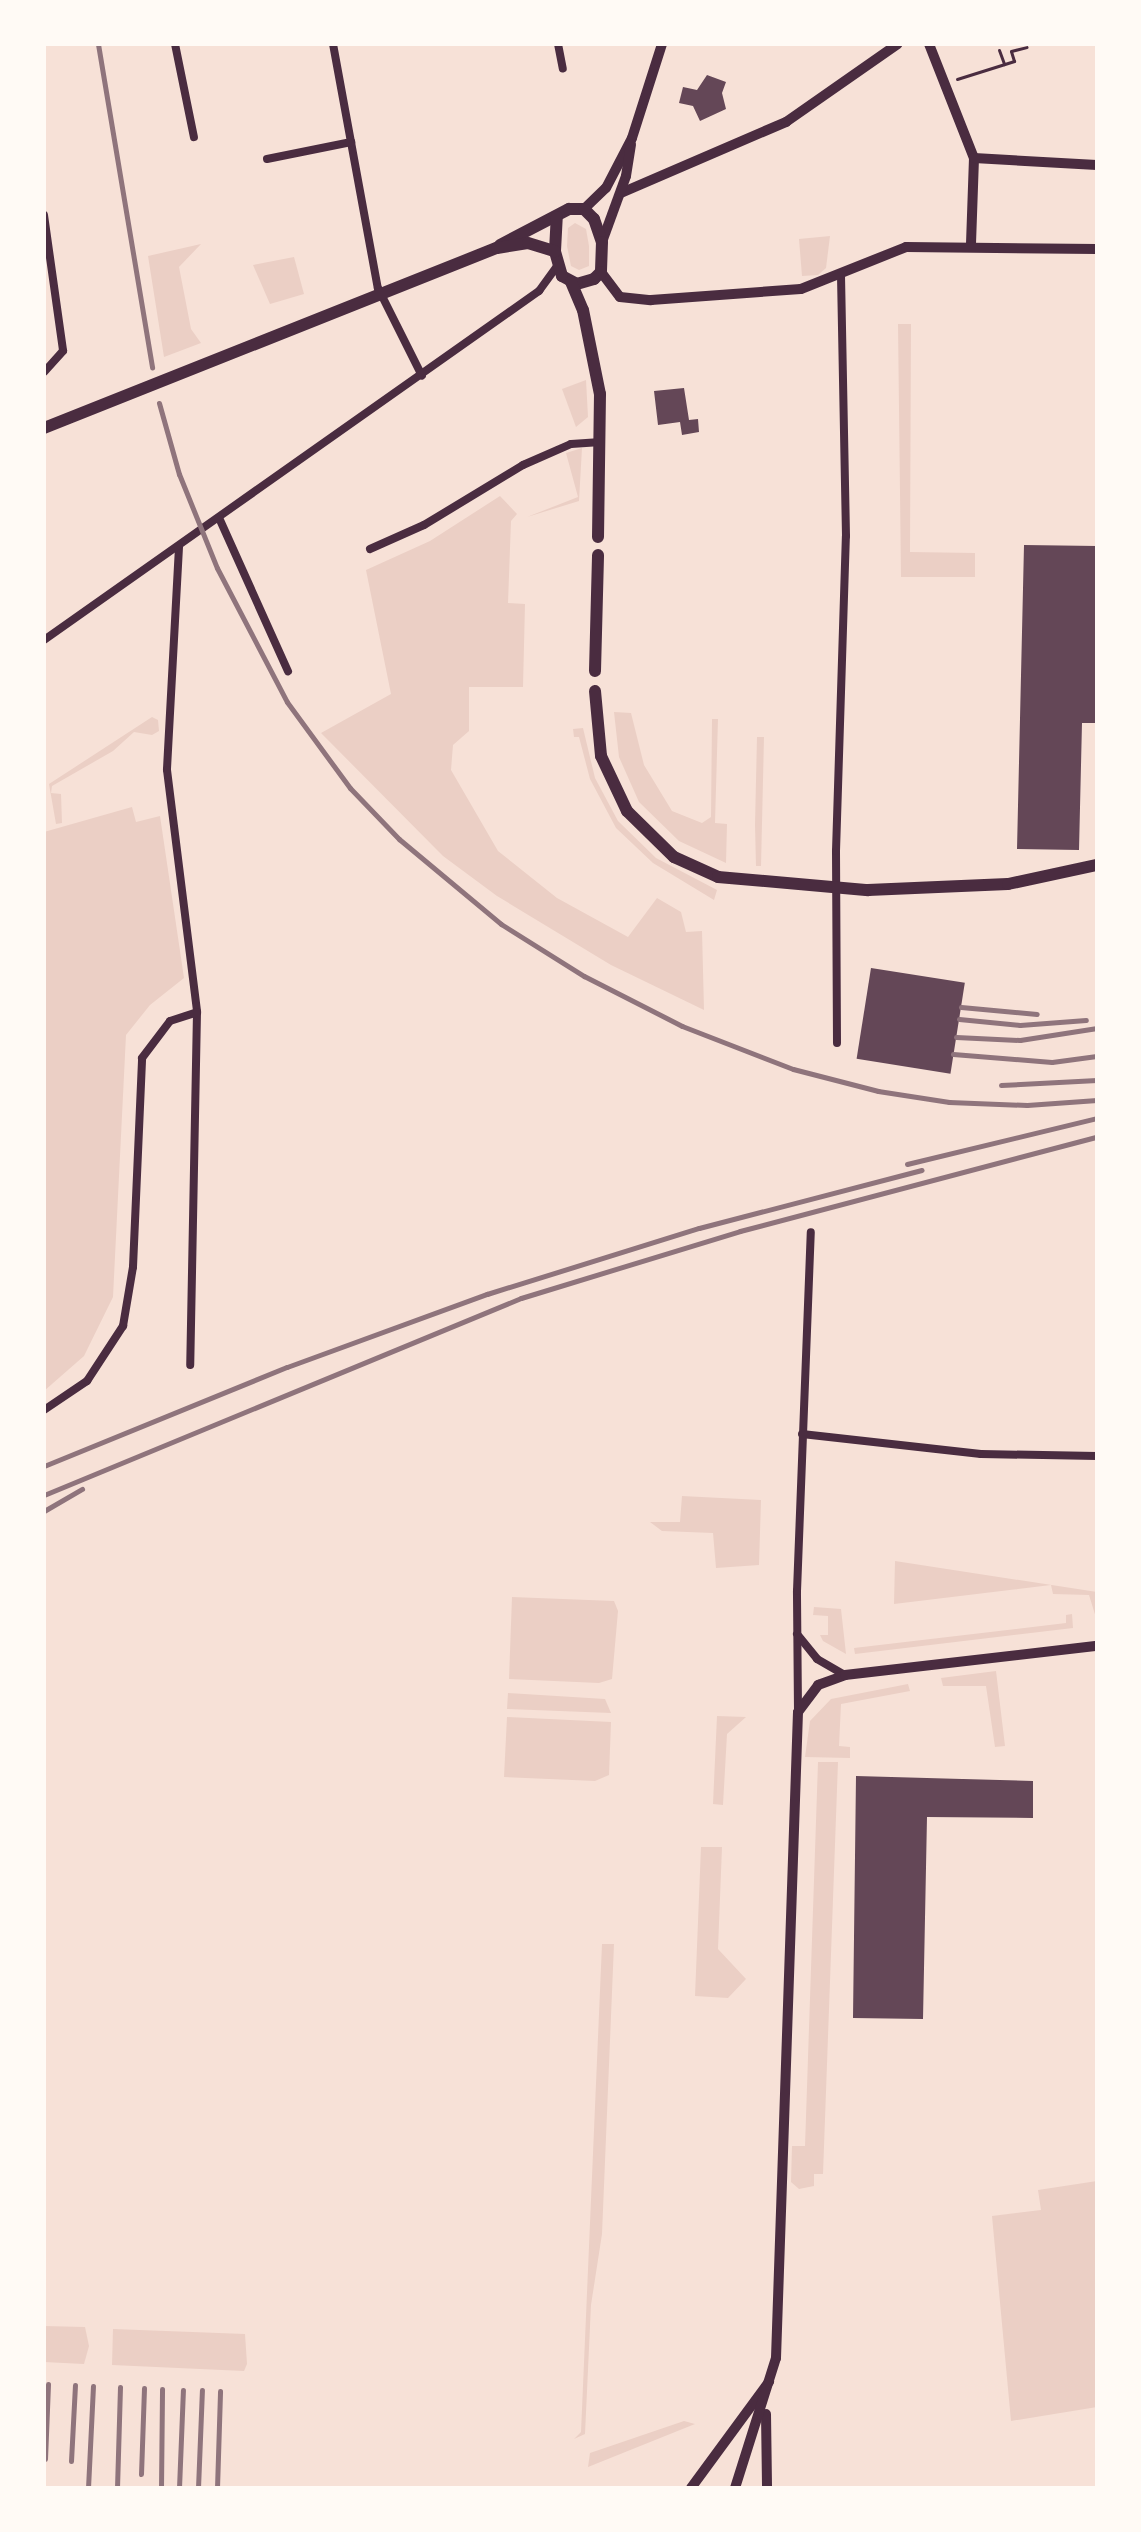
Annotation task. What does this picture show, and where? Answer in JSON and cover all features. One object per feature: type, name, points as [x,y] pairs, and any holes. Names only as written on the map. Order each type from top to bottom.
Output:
[{"type":"main road","points":[[44,428],[497,248],[557,217],[584,209],[594,219],[602,242],[601,272],[590,281],[571,282]]},
{"type":"main road","points":[[557,217],[555,251],[558,265],[571,282],[583,310],[600,394],[598,537]]},
{"type":"main road","points":[[497,248],[528,243],[555,251]]},
{"type":"main road","points":[[583,310],[590,281]]},
{"type":"main road","points":[[595,671],[598,555]]},
{"type":"main road","points":[[595,691],[597,736],[609,779],[627,811],[660,845],[718,877],[836,890],[1008,884],[1097,865]]},
{"type":"street","points":[[175,44],[194,137]]},
{"type":"street","points":[[333,44],[374,270],[385,308],[422,376]]},
{"type":"street","points":[[558,44],[563,69]]},
{"type":"street","points":[[602,242],[621,193],[632,138],[662,44]]},
{"type":"street","points":[[621,193],[786,122],[898,44]]},
{"type":"street","points":[[929,44],[974,158],[971,245]]},
{"type":"street","points":[[584,209],[606,188],[632,138]]},
{"type":"street","points":[[267,159],[351,142]]},
{"type":"street","points":[[974,158],[1097,165]]},
{"type":"street","points":[[44,215],[63,339],[60,359],[44,372]]},
{"type":"street","points":[[601,272],[620,297],[642,300],[801,289],[897,249],[971,245],[1097,249]]},
{"type":"street","points":[[44,640],[220,520],[539,291],[558,265]]},
{"type":"street","points":[[837,1043],[836,890],[846,536],[841,273]]},
{"type":"street","points":[[370,549],[424,525],[534,460],[571,444],[601,442]]},
{"type":"street","points":[[220,520],[288,671]]},
{"type":"street","points":[[179,547],[167,770],[197,1012],[190,1365]]},
{"type":"street","points":[[44,1410],[87,1381],[123,1326],[133,1267],[142,1058],[163,1026],[197,1012]]},
{"type":"street","points":[[735,2488],[772,2378],[798,1712],[802,1434],[811,1232]]},
{"type":"street","points":[[802,1434],[981,1454],[1097,1456]]},
{"type":"street","points":[[797,1634],[817,1659],[845,1675]]},
{"type":"street","points":[[798,1712],[818,1685],[845,1675],[1097,1646]]},
{"type":"street","points":[[691,2488],[772,2378]]},
{"type":"street","points":[[767,2399],[763,2453],[767,2488]]},
{"type":"path","points":[[946,83],[1014,61],[1011,51],[1027,47]]},
{"type":"path","points":[[999,50],[1004,64]]},
{"type":"shaded area","points":[[575,223],[586,229],[589,246],[589,266],[579,270],[571,266],[567,246],[568,228]]},
{"type":"shaded area","points":[[830,236],[826,268],[818,275],[802,276],[799,239]]},
{"type":"shaded area","points":[[201,244],[179,267],[191,329],[201,343],[164,357],[148,256]]},
{"type":"shaded area","points":[[294,257],[304,294],[270,304],[253,265]]},
{"type":"shaded area","points":[[898,324],[911,324],[910,552],[975,553],[975,577],[901,577]]},
{"type":"shaded area","points":[[586,380],[588,417],[576,427],[562,389]]},
{"type":"shaded area","points":[[582,448],[579,501],[527,517],[578,497],[566,453]]},
{"type":"shaded area","points":[[500,496],[517,514],[511,521],[508,603],[525,604],[523,687],[469,687],[469,731],[453,745],[451,770],[498,851],[557,898],[628,937],[657,898],[681,912],[686,932],[702,931],[704,1010],[611,965],[497,896],[443,856],[321,733],[391,694],[366,570],[430,541]]},
{"type":"shaded area","points":[[614,712],[631,713],[644,765],[672,811],[702,823],[711,817],[712,719],[718,719],[715,823],[727,824],[726,863],[679,841],[639,802],[619,757]]},
{"type":"shaded area","points":[[152,717],[158,720],[159,731],[152,735],[134,732],[113,751],[52,786],[51,793],[61,794],[62,823],[56,824],[49,784]]},
{"type":"shaded area","points":[[583,728],[595,778],[618,821],[656,858],[717,890],[714,900],[653,863],[616,828],[590,779],[579,737],[574,737],[573,729]]},
{"type":"shaded area","points":[[757,737],[764,737],[761,866],[756,866]]},
{"type":"shaded area","points":[[132,807],[136,822],[160,816],[184,978],[150,1005],[126,1035],[113,1297],[84,1356],[44,1391],[44,832]]},
{"type":"shaded area","points":[[682,1496],[761,1500],[759,1565],[716,1568],[713,1533],[662,1531],[650,1522],[680,1522]]},
{"type":"shaded area","points":[[895,1561],[1097,1592],[1097,1621],[1089,1595],[1053,1594],[1051,1585],[894,1604]]},
{"type":"shaded area","points":[[512,1597],[614,1601],[618,1611],[612,1679],[599,1683],[509,1679]]},
{"type":"shaded area","points":[[814,1607],[841,1609],[846,1654],[823,1641],[820,1635],[828,1635],[828,1616],[813,1615]]},
{"type":"shaded area","points":[[1072,1614],[1073,1628],[855,1654],[854,1648],[1066,1623],[1066,1615]]},
{"type":"shaded area","points":[[996,1671],[1005,1746],[995,1747],[986,1686],[943,1686],[941,1678]]},
{"type":"shaded area","points":[[908,1684],[910,1691],[841,1704],[839,1746],[850,1747],[850,1758],[805,1757],[810,1721],[831,1699]]},
{"type":"shaded area","points":[[508,1693],[605,1699],[611,1713],[507,1709]]},
{"type":"shaded area","points":[[717,1716],[746,1717],[727,1734],[723,1805],[713,1804]]},
{"type":"shaded area","points":[[507,1717],[611,1722],[609,1775],[595,1781],[504,1777]]},
{"type":"shaded area","points":[[818,1762],[838,1762],[823,2174],[814,2174],[814,2186],[799,2189],[791,2182],[792,2146],[805,2146]]},
{"type":"shaded area","points":[[701,1847],[722,1847],[718,1949],[746,1979],[728,1998],[695,1996]]},
{"type":"shaded area","points":[[602,1944],[614,1944],[602,2234],[591,2305],[585,2434],[574,2439],[581,2432]]},
{"type":"shaded area","points":[[1097,2181],[1097,2407],[1011,2421],[992,2216],[1041,2210],[1038,2190]]},
{"type":"shaded area","points":[[44,2326],[85,2327],[89,2346],[84,2364],[44,2362]]},
{"type":"shaded area","points":[[113,2329],[245,2334],[247,2364],[244,2371],[112,2365]]},
{"type":"shaded area","points":[[684,2421],[695,2424],[588,2467],[590,2453]]},
{"type":"building","points":[[707,75],[726,82],[722,93],[726,109],[700,121],[693,106],[679,103],[683,87],[697,90]]},
{"type":"building","points":[[684,388],[689,420],[698,419],[699,432],[682,435],[680,422],[658,425],[654,391]]},
{"type":"building","points":[[1024,545],[1097,546],[1097,723],[1082,723],[1079,850],[1017,849]]},
{"type":"building","points":[[871,968],[965,983],[950,1074],[857,1059]]},
{"type":"building","points":[[856,1776],[1033,1781],[1033,1818],[927,1817],[923,2019],[853,2018]]},
{"type":"railway","points":[[98,44],[152,368]]},
{"type":"railway","points":[[159,403],[179,474],[217,568],[287,702],[350,788],[399,839],[501,924],[584,976],[682,1026],[793,1069],[878,1091],[949,1102],[1027,1105],[1097,1100]]},
{"type":"railway","points":[[961,1007],[1037,1014]]},
{"type":"railway","points":[[959,1019],[1020,1025],[1086,1020]]},
{"type":"railway","points":[[956,1037],[1020,1040],[1097,1028]]},
{"type":"railway","points":[[953,1054],[1052,1062],[1097,1056]]},
{"type":"railway","points":[[1001,1085],[1097,1080]]},
{"type":"railway","points":[[907,1164],[1097,1118]]},
{"type":"railway","points":[[44,1495],[521,1298],[740,1231],[1097,1137]]},
{"type":"railway","points":[[44,1466],[287,1367],[487,1294],[699,1228],[922,1170]]},
{"type":"railway","points":[[44,1511],[82,1489]]},
{"type":"railway","points":[[45,2459],[48,2384]]},
{"type":"railway","points":[[71,2461],[75,2385]]},
{"type":"railway","points":[[88,2488],[93,2386]]},
{"type":"railway","points":[[117,2488],[120,2387]]},
{"type":"railway","points":[[141,2474],[144,2388]]},
{"type":"railway","points":[[161,2488],[162,2389]]},
{"type":"railway","points":[[179,2488],[183,2390]]},
{"type":"railway","points":[[198,2488],[202,2390]]},
{"type":"railway","points":[[217,2488],[220,2391]]}]
